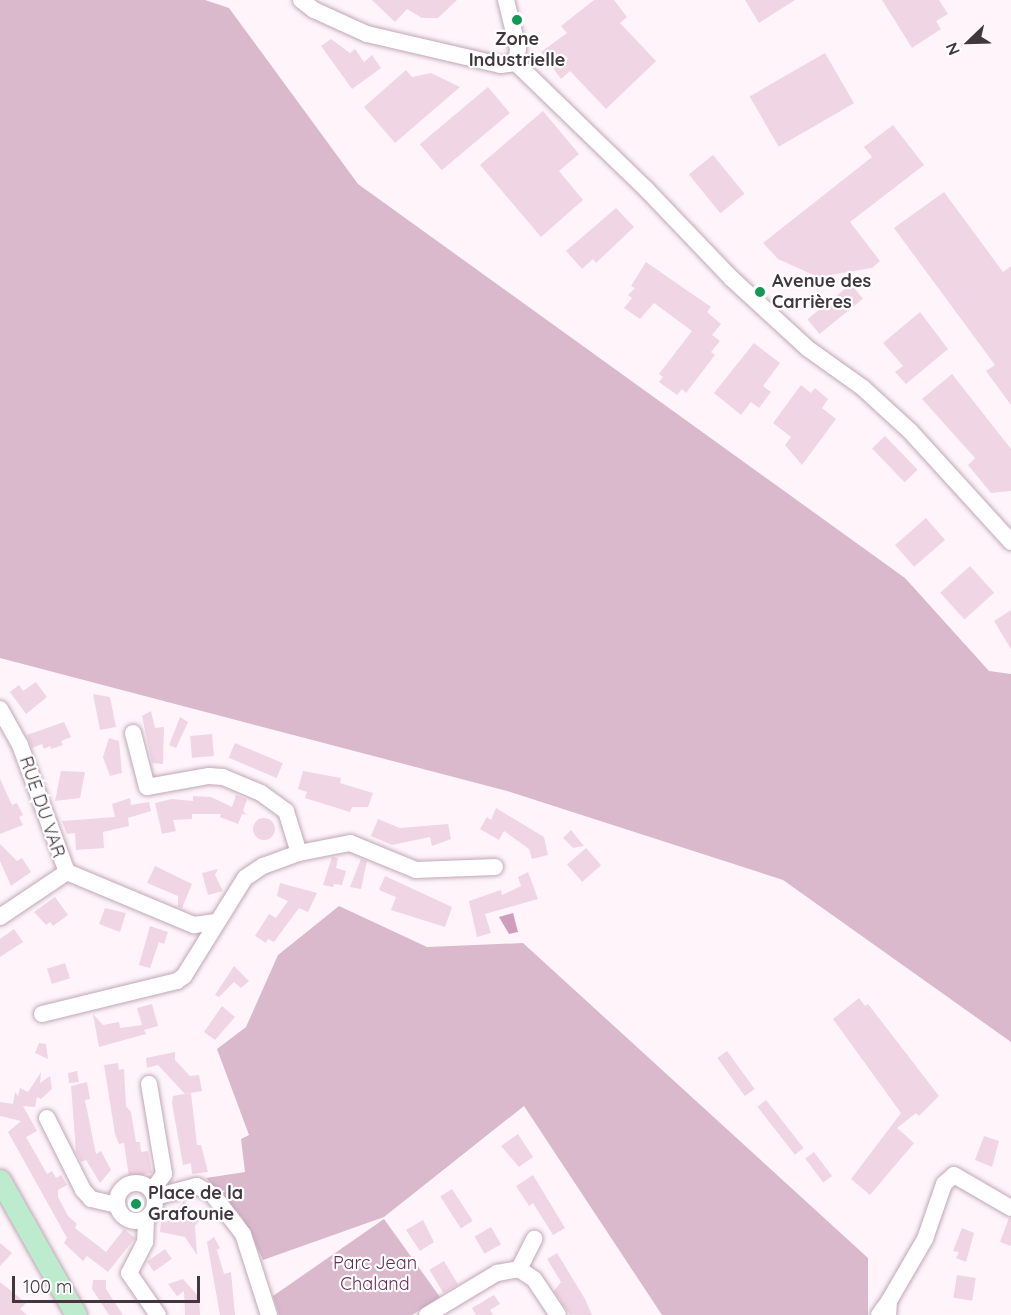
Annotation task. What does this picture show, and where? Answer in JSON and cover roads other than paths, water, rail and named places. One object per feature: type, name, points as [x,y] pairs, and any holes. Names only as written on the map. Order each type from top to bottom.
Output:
[{"type":"main road","points":[[0,1180],[76,1315]]},
{"type":"street","points":[[301,0],[314,10],[367,34],[500,65],[516,63]]},
{"type":"street","points":[[506,0],[518,49],[516,63]]},
{"type":"street","points":[[516,63],[647,190],[731,278],[807,348],[863,388],[910,431],[1011,542]]},
{"type":"street","name":"RUE DU VAR","points":[[0,709],[20,745],[61,864],[67,872],[194,926]]},
{"type":"street","points":[[133,733],[147,787],[208,776],[223,777],[261,793],[286,812],[298,853]]},
{"type":"street","points":[[42,1014],[166,986],[184,976],[245,878],[263,866],[298,853],[350,843],[416,870],[495,867]]},
{"type":"street","name":"RUE DU VAR","points":[[0,917],[67,872]]},
{"type":"street","points":[[200,950],[201,940],[194,926],[216,922]]},
{"type":"street","points":[[149,1084],[164,1173],[153,1194],[154,1209],[146,1218],[145,1242],[129,1273],[158,1315]]},
{"type":"street","points":[[47,1118],[83,1190],[91,1199],[117,1205],[128,1219],[146,1218]]},
{"type":"street","points":[[886,1310],[925,1239],[945,1184],[954,1174],[1011,1208]]},
{"type":"street","points":[[117,1205],[119,1192],[129,1184],[142,1184],[153,1194]]},
{"type":"street","points":[[153,1194],[197,1186],[213,1195],[243,1234],[269,1315]]},
{"type":"street","points":[[519,1269],[534,1239]]},
{"type":"street","points":[[427,1315],[497,1273],[519,1269],[534,1279],[558,1315]]},
{"type":"place","name":"Zone Industrielle","points":[[517,20]]},
{"type":"place","name":"Avenue des Carrières","points":[[760,292]]},
{"type":"place","name":"Place de la Grafounie","points":[[136,1204]]},
{"type":"park label","name":"Parc Jean Chaland","points":[[375,1274]]}]
